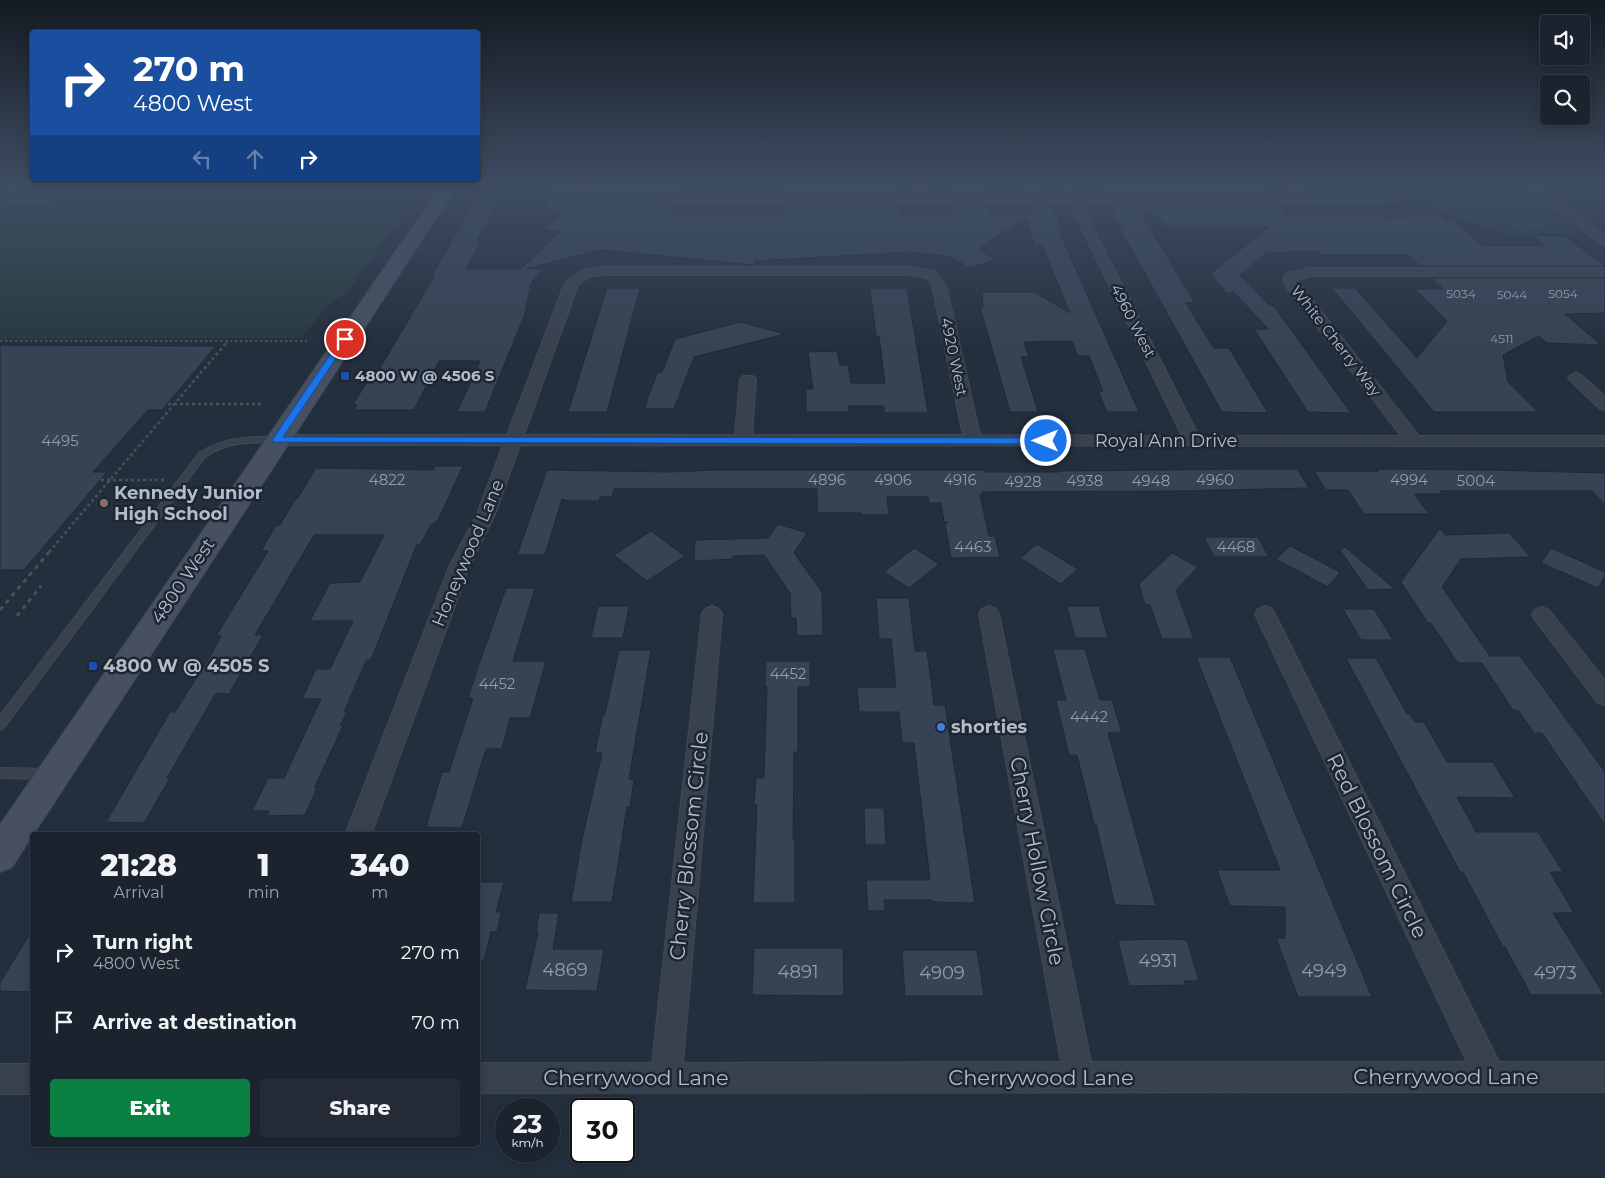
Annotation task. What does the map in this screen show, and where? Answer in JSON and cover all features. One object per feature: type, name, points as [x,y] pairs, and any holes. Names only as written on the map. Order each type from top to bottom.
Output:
[{"type":"main road","name":"4800 West","points":[[0,855],[414,238]]},
{"type":"street","name":"4960 West","points":[[1092,238],[1194,441]]},
{"type":"street","name":"4920 West","points":[[583,274],[605,271],[882,271],[919,272],[931,275],[939,285],[972,441]]},
{"type":"street","name":"White Cherry Way","points":[[1414,441],[1292,285],[1291,276],[1310,272],[1605,272]]},
{"type":"street","name":"Honeywood Lane","points":[[359,832],[459,567],[484,519],[571,285],[575,279],[583,274]]},
{"type":"street","points":[[1576,378],[1605,405]]},
{"type":"street","points":[[744,441],[748,379]]},
{"type":"street","name":"Royal Ann Drive","points":[[277,440],[1605,441]]},
{"type":"street","name":"Cherry Blossom Circle","points":[[666,1078],[712,614]]},
{"type":"street","name":"Cherry Hollow Circle","points":[[989,614],[1079,1078]]},
{"type":"street","name":"Red Blossom Circle","points":[[1265,614],[1490,1077]]},
{"type":"street","points":[[1542,615],[1605,696]]},
{"type":"street","name":"Cherrywood Lane","points":[[480,1078],[1605,1077]]},
{"type":"street","points":[[0,1078],[30,1078]]},
{"type":"lane","points":[[0,725],[202,455],[210,449],[230,441],[277,440]]},
{"type":"lane","points":[[0,772],[54,774]]},
{"type":"path","points":[[0,341],[307,341]]},
{"type":"path","points":[[0,610],[228,341]]},
{"type":"path","points":[[168,404],[262,404]]},
{"type":"path","points":[[101,480],[172,480]]},
{"type":"path","points":[[17,616],[41,586]]},
{"type":"green space","points":[[0,238],[387,238],[348,292],[327,305],[302,338],[0,339]]},
{"type":"building","points":[[454,238],[478,238],[476,242],[481,242],[466,269],[521,269],[553,238],[995,238],[978,249],[996,260],[969,268],[951,257],[911,252],[755,261],[754,265],[600,250],[526,269],[544,269],[531,283],[525,314],[485,412],[457,412],[480,361],[439,361],[414,410],[354,410],[357,405],[353,405],[366,383],[371,383],[435,275],[432,275]]},
{"type":"building","points":[[1032,238],[1062,238],[1139,412],[1107,412],[1098,391],[1103,391],[1089,356],[1078,356],[1072,341],[1024,342],[1029,357],[1021,357],[1038,412],[1010,412],[980,307],[983,307],[982,292],[1034,292],[1070,313],[1042,245],[1036,247]]},
{"type":"building","points":[[1125,238],[1156,238],[1195,303],[1186,303],[1214,348],[1229,348],[1268,413],[1222,412]]},
{"type":"building","points":[[1255,238],[1473,238],[1482,246],[1546,246],[1536,238],[1568,238],[1605,266],[1420,266],[1409,255],[1321,255],[1318,251],[1267,253],[1240,275],[1270,306],[1274,306],[1351,413],[1308,412],[1254,329],[1268,329],[1234,292],[1227,293],[1210,274]]},
{"type":"building","points":[[1432,278],[1605,278],[1605,313],[1565,314],[1601,345],[1547,343],[1539,336],[1503,355],[1508,382],[1538,412],[1434,412],[1332,288],[1355,288],[1417,358],[1447,321],[1415,289],[1443,289]]},
{"type":"building","points":[[607,288],[640,288],[607,412],[568,412]]},
{"type":"building","points":[[870,288],[907,288],[928,413],[884,413],[884,406],[848,406],[849,412],[806,412],[806,389],[813,389],[808,352],[837,351],[840,365],[848,365],[851,383],[885,383],[879,336],[876,336]]},
{"type":"building","points":[[741,322],[785,334],[694,357],[674,409],[645,409],[658,372],[662,372],[675,339]]},
{"type":"building","points":[[0,345],[216,346],[162,410],[148,410],[93,472],[107,472],[24,570],[0,570]]},
{"type":"building","points":[[435,466],[463,466],[438,520],[431,525],[420,545],[417,544],[371,660],[366,661],[344,712],[347,712],[340,726],[343,726],[314,788],[317,788],[305,815],[267,816],[269,811],[252,811],[268,778],[284,778],[321,699],[302,699],[316,669],[330,669],[353,621],[310,621],[330,583],[360,582],[384,535],[314,535],[255,635],[263,635],[229,694],[216,693],[167,778],[170,778],[144,823],[106,822],[170,712],[175,712],[214,650],[221,636],[216,636],[268,551],[261,551],[276,525],[280,525],[316,468],[433,470]]},
{"type":"building","points":[[1297,469],[1309,488],[982,492],[982,495],[980,495],[989,536],[995,536],[1000,557],[951,558],[945,524],[948,522],[944,522],[941,503],[929,503],[928,497],[887,497],[889,515],[861,515],[861,513],[817,513],[817,489],[614,489],[612,497],[600,497],[599,501],[569,501],[562,499],[545,555],[517,555],[547,470],[669,472],[714,470],[985,470],[985,472],[1059,472]]},
{"type":"building","points":[[1377,469],[1605,473],[1605,505],[1592,491],[1440,491],[1443,494],[1414,494],[1429,514],[1364,514],[1348,490],[1326,490],[1314,471],[1379,471]]},
{"type":"building","points":[[778,524],[807,533],[794,553],[822,592],[823,635],[797,636],[796,618],[791,618],[790,593],[764,555],[733,556],[733,559],[694,561],[695,540],[768,538]]},
{"type":"building","points":[[1440,528],[1445,535],[1509,533],[1531,557],[1461,559],[1442,587],[1490,656],[1520,656],[1605,772],[1605,825],[1542,733],[1534,733],[1518,710],[1513,710],[1482,663],[1458,663],[1431,623],[1428,623],[1401,582]]},
{"type":"building","points":[[651,531],[685,556],[647,581],[614,555]]},
{"type":"building","points":[[1204,537],[1258,537],[1269,557],[1214,557]]},
{"type":"building","points":[[1037,544],[1078,569],[1061,584],[1020,558]]},
{"type":"building","points":[[1290,546],[1340,572],[1328,587],[1276,559]]},
{"type":"building","points":[[1345,547],[1395,589],[1368,590],[1340,550]]},
{"type":"building","points":[[914,548],[939,564],[909,588],[884,572]]},
{"type":"building","points":[[1551,548],[1605,572],[1605,576],[1598,588],[1541,563]]},
{"type":"building","points":[[1172,553],[1198,567],[1176,590],[1194,639],[1162,639],[1150,605],[1145,605],[1139,584]]},
{"type":"building","points":[[506,588],[535,588],[513,661],[546,661],[530,718],[510,718],[502,749],[486,749],[462,828],[426,827],[442,772],[449,772],[473,698],[468,698]]},
{"type":"building","points":[[876,598],[909,598],[915,651],[927,651],[934,705],[945,705],[975,903],[933,902],[932,900],[884,900],[885,911],[868,911],[866,880],[930,880],[914,743],[902,743],[899,712],[859,712],[857,687],[896,687],[891,639],[879,639]]},
{"type":"building","points":[[598,606],[629,606],[623,638],[591,638]]},
{"type":"building","points":[[1067,606],[1099,606],[1108,638],[1075,638]]},
{"type":"building","points":[[1343,609],[1374,609],[1393,640],[1361,640]]},
{"type":"building","points":[[1053,649],[1085,649],[1100,700],[1112,700],[1122,733],[1108,733],[1156,906],[1115,905],[1077,755],[1069,755],[1056,700],[1066,700]]},
{"type":"building","points":[[619,650],[651,650],[629,779],[634,780],[630,807],[627,807],[612,902],[571,902],[582,839],[602,753],[595,753]]},
{"type":"building","points":[[1196,657],[1230,657],[1372,997],[1298,997],[1276,938],[1285,938],[1285,907],[1230,906],[1217,870],[1280,870]]},
{"type":"building","points":[[1346,658],[1376,658],[1407,714],[1410,714],[1415,722],[1424,722],[1447,762],[1493,762],[1515,798],[1457,797],[1476,832],[1538,832],[1563,872],[1550,872],[1574,913],[1553,913],[1604,995],[1531,995],[1463,872],[1460,872]]},
{"type":"building","points":[[766,661],[810,661],[810,687],[798,687],[798,752],[794,752],[793,839],[795,839],[795,903],[753,903],[757,805],[754,805],[756,778],[764,778]]},
{"type":"building","points":[[864,808],[884,808],[886,845],[865,845]]},
{"type":"building","points":[[480,882],[504,882],[496,912],[501,912],[497,932],[491,932],[484,961],[480,960]]},
{"type":"building","points":[[539,913],[559,913],[553,949],[604,949],[597,991],[525,990],[538,933],[536,933]]},
{"type":"building","points":[[30,933],[30,992],[0,991],[0,983]]},
{"type":"building","points":[[1118,940],[1187,940],[1199,981],[1184,981],[1186,985],[1129,986]]},
{"type":"building","points":[[754,948],[843,948],[844,996],[752,995]]},
{"type":"building","points":[[902,950],[977,950],[984,996],[905,996]]},
{"type":"place","name":"4800 W @ 4506 S","points":[[345,376]]},
{"type":"place","name":"Kennedy Junior High School","points":[[104,503]]},
{"type":"place","name":"4800 W @ 4505 S","points":[[93,666]]},
{"type":"place","name":"shorties","points":[[941,727]]},
{"type":"route","points":[[345,339],[277,440],[1046,441]]}]
